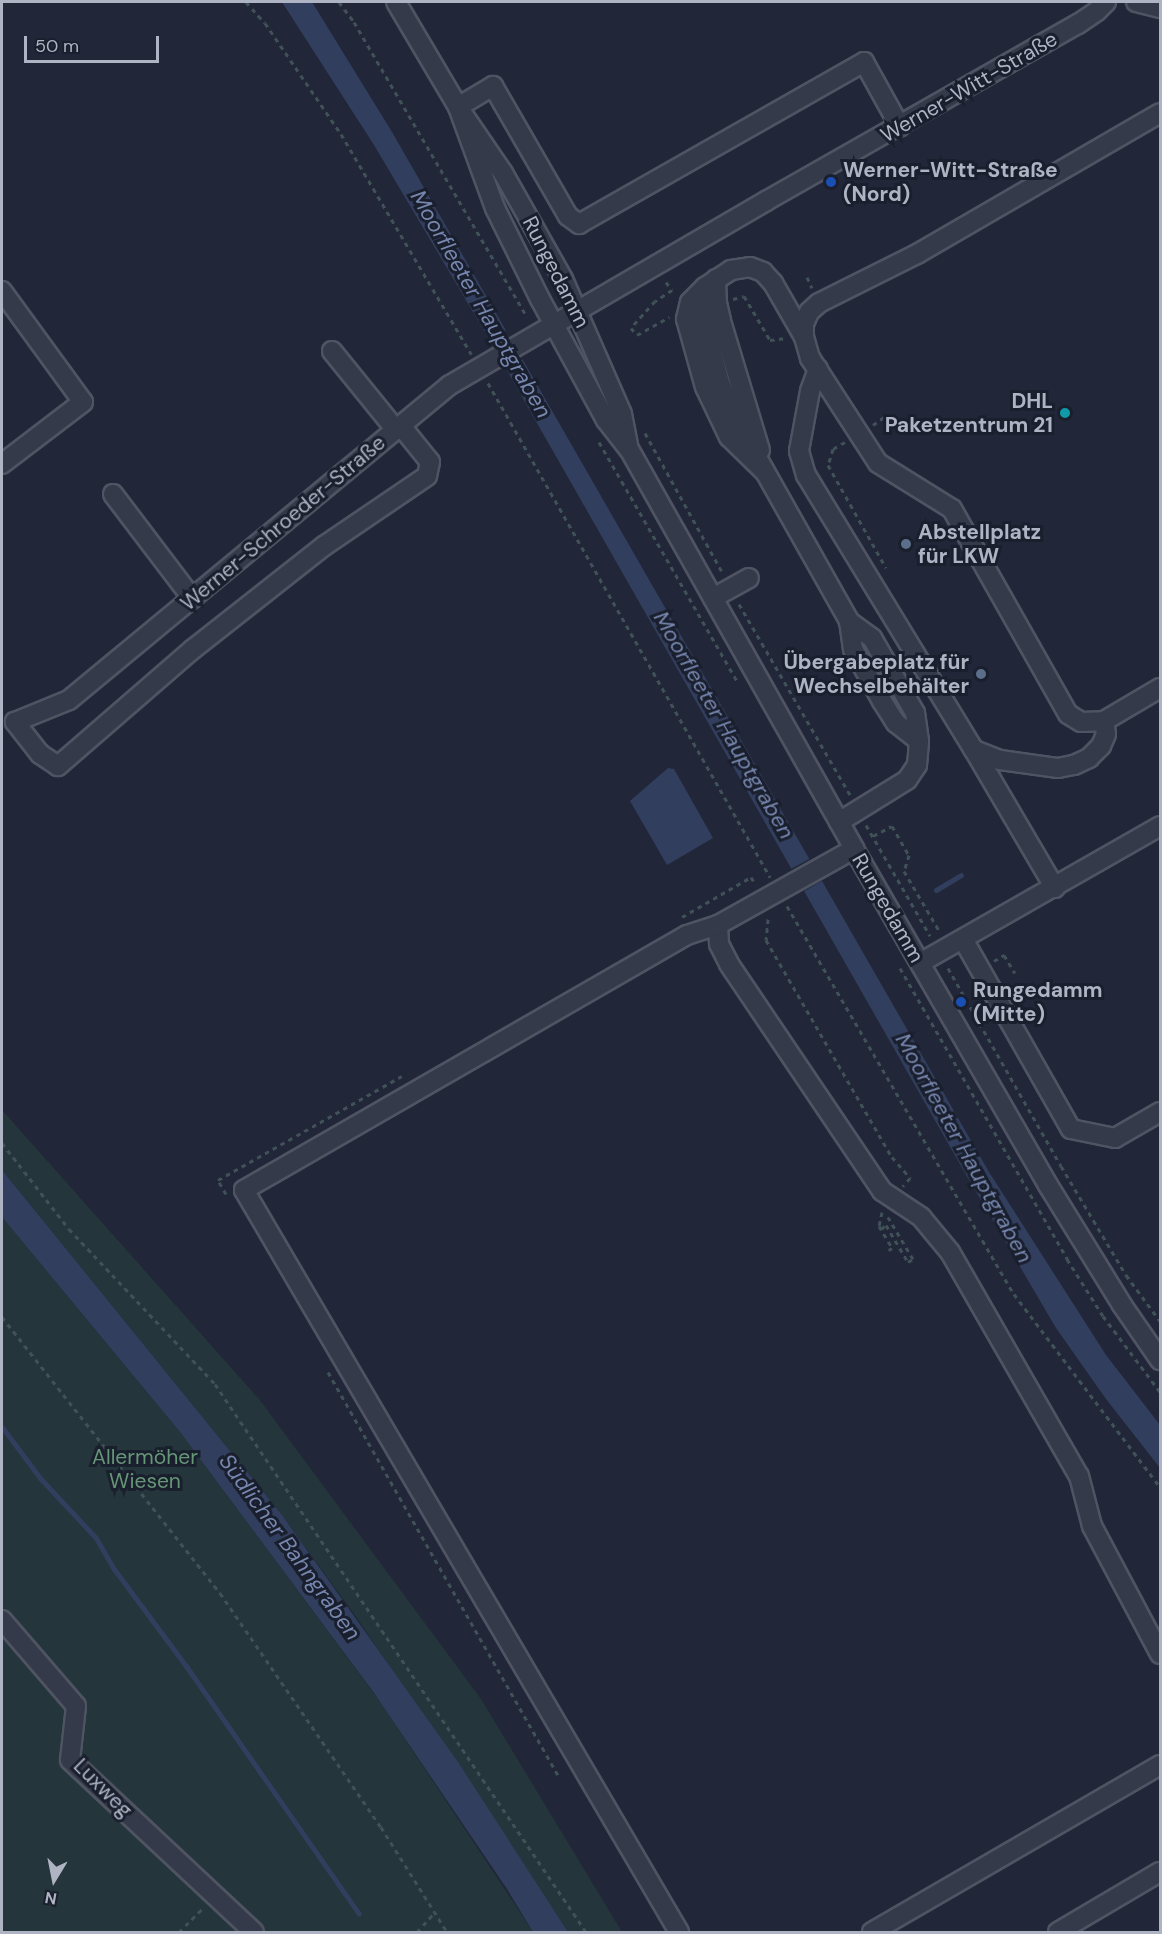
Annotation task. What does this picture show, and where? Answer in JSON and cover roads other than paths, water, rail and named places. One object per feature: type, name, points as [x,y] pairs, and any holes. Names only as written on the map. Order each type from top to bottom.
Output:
[{"type":"street","name":"Rungedamm","points":[[396,2],[458,107],[503,173],[578,309],[622,414],[629,448]]},
{"type":"street","name":"Werner-Witt-Straße","points":[[553,324],[1090,17],[1106,2]]},
{"type":"street","points":[[1136,2],[1161,8]]},
{"type":"street","points":[[458,107],[493,86],[568,216],[579,224],[864,62],[900,127]]},
{"type":"street","name":"Rungedamm","points":[[458,107],[495,208],[553,324],[606,420],[629,448],[854,849],[1048,1185],[1122,1305],[1161,1360]]},
{"type":"street","points":[[1161,113],[917,254],[819,303],[809,312],[804,324],[804,337],[810,358],[878,464],[952,509],[1068,714],[1081,722],[1104,721],[1161,688]]},
{"type":"street","points":[[804,337],[763,272],[750,267],[731,270],[711,283],[701,308],[720,383],[737,422],[849,621],[853,649],[882,701],[896,723],[919,741],[917,765],[907,780],[839,822]]},
{"type":"street","points":[[2,291],[82,402],[2,464]]},
{"type":"street","name":"Werner-Schroeder-Straße","points":[[399,428],[430,462],[428,476],[324,546],[202,642],[58,766],[40,754],[15,722],[69,700],[450,385],[553,324]]},
{"type":"street","points":[[332,351],[399,428]]},
{"type":"street","points":[[818,369],[810,391],[799,451],[806,475],[974,750],[1054,888]]},
{"type":"street","points":[[113,494],[192,598]]},
{"type":"street","points":[[713,598],[749,578]]},
{"type":"street","points":[[974,750],[1000,760],[1058,768],[1074,765],[1089,758],[1101,746],[1106,734],[1104,721]]},
{"type":"street","points":[[920,963],[1161,826]]},
{"type":"street","points":[[679,1932],[244,1190],[687,935],[718,925],[854,849]]},
{"type":"street","points":[[718,925],[719,944],[729,964],[882,1191],[921,1217],[950,1252],[1079,1476],[1092,1526],[1161,1654]]},
{"type":"street","points":[[951,947],[979,968],[1071,1129],[1115,1138],[1161,1112]]},
{"type":"street","name":"Luxweg","points":[[2,1620],[76,1706],[70,1760],[254,1932]]},
{"type":"street","points":[[872,1932],[1161,1765]]},
{"type":"street","points":[[1058,1932],[1161,1872]]},
{"type":"water","name":"Moorfleeter Hauptgraben","points":[[282,2],[312,2],[392,132],[989,1172],[1106,1355],[1160,1425],[1160,1468],[1106,1399],[1056,1328],[965,1173],[489,339],[374,145]]},
{"type":"water","points":[[668,768],[674,769],[713,838],[667,865],[630,801]]},
{"type":"water","name":"Südlicher Bahngraben","points":[[2,1170],[282,1515],[458,1762],[568,1932],[533,1932],[507,1889],[374,1693],[180,1432],[2,1217]]},
{"type":"waterway","points":[[936,890],[961,875]]},
{"type":"waterway","points":[[2,1427],[40,1478],[96,1538],[114,1569],[186,1666],[359,1914]]},
{"type":"place","name":"Werner-Witt-Straße (Nord)","points":[[831,182]]},
{"type":"place","name":"DHL Paketzentrum 21","points":[[1065,413]]},
{"type":"place","name":"Abstellplatz für LKW","points":[[906,544]]},
{"type":"place","name":"Übergabeplatz für Wechselbehälter","points":[[981,674]]},
{"type":"place","name":"Rungedamm (Mitte)","points":[[961,1002]]},
{"type":"park label","name":"Allermöher Wiesen","points":[[145,1469]]}]
